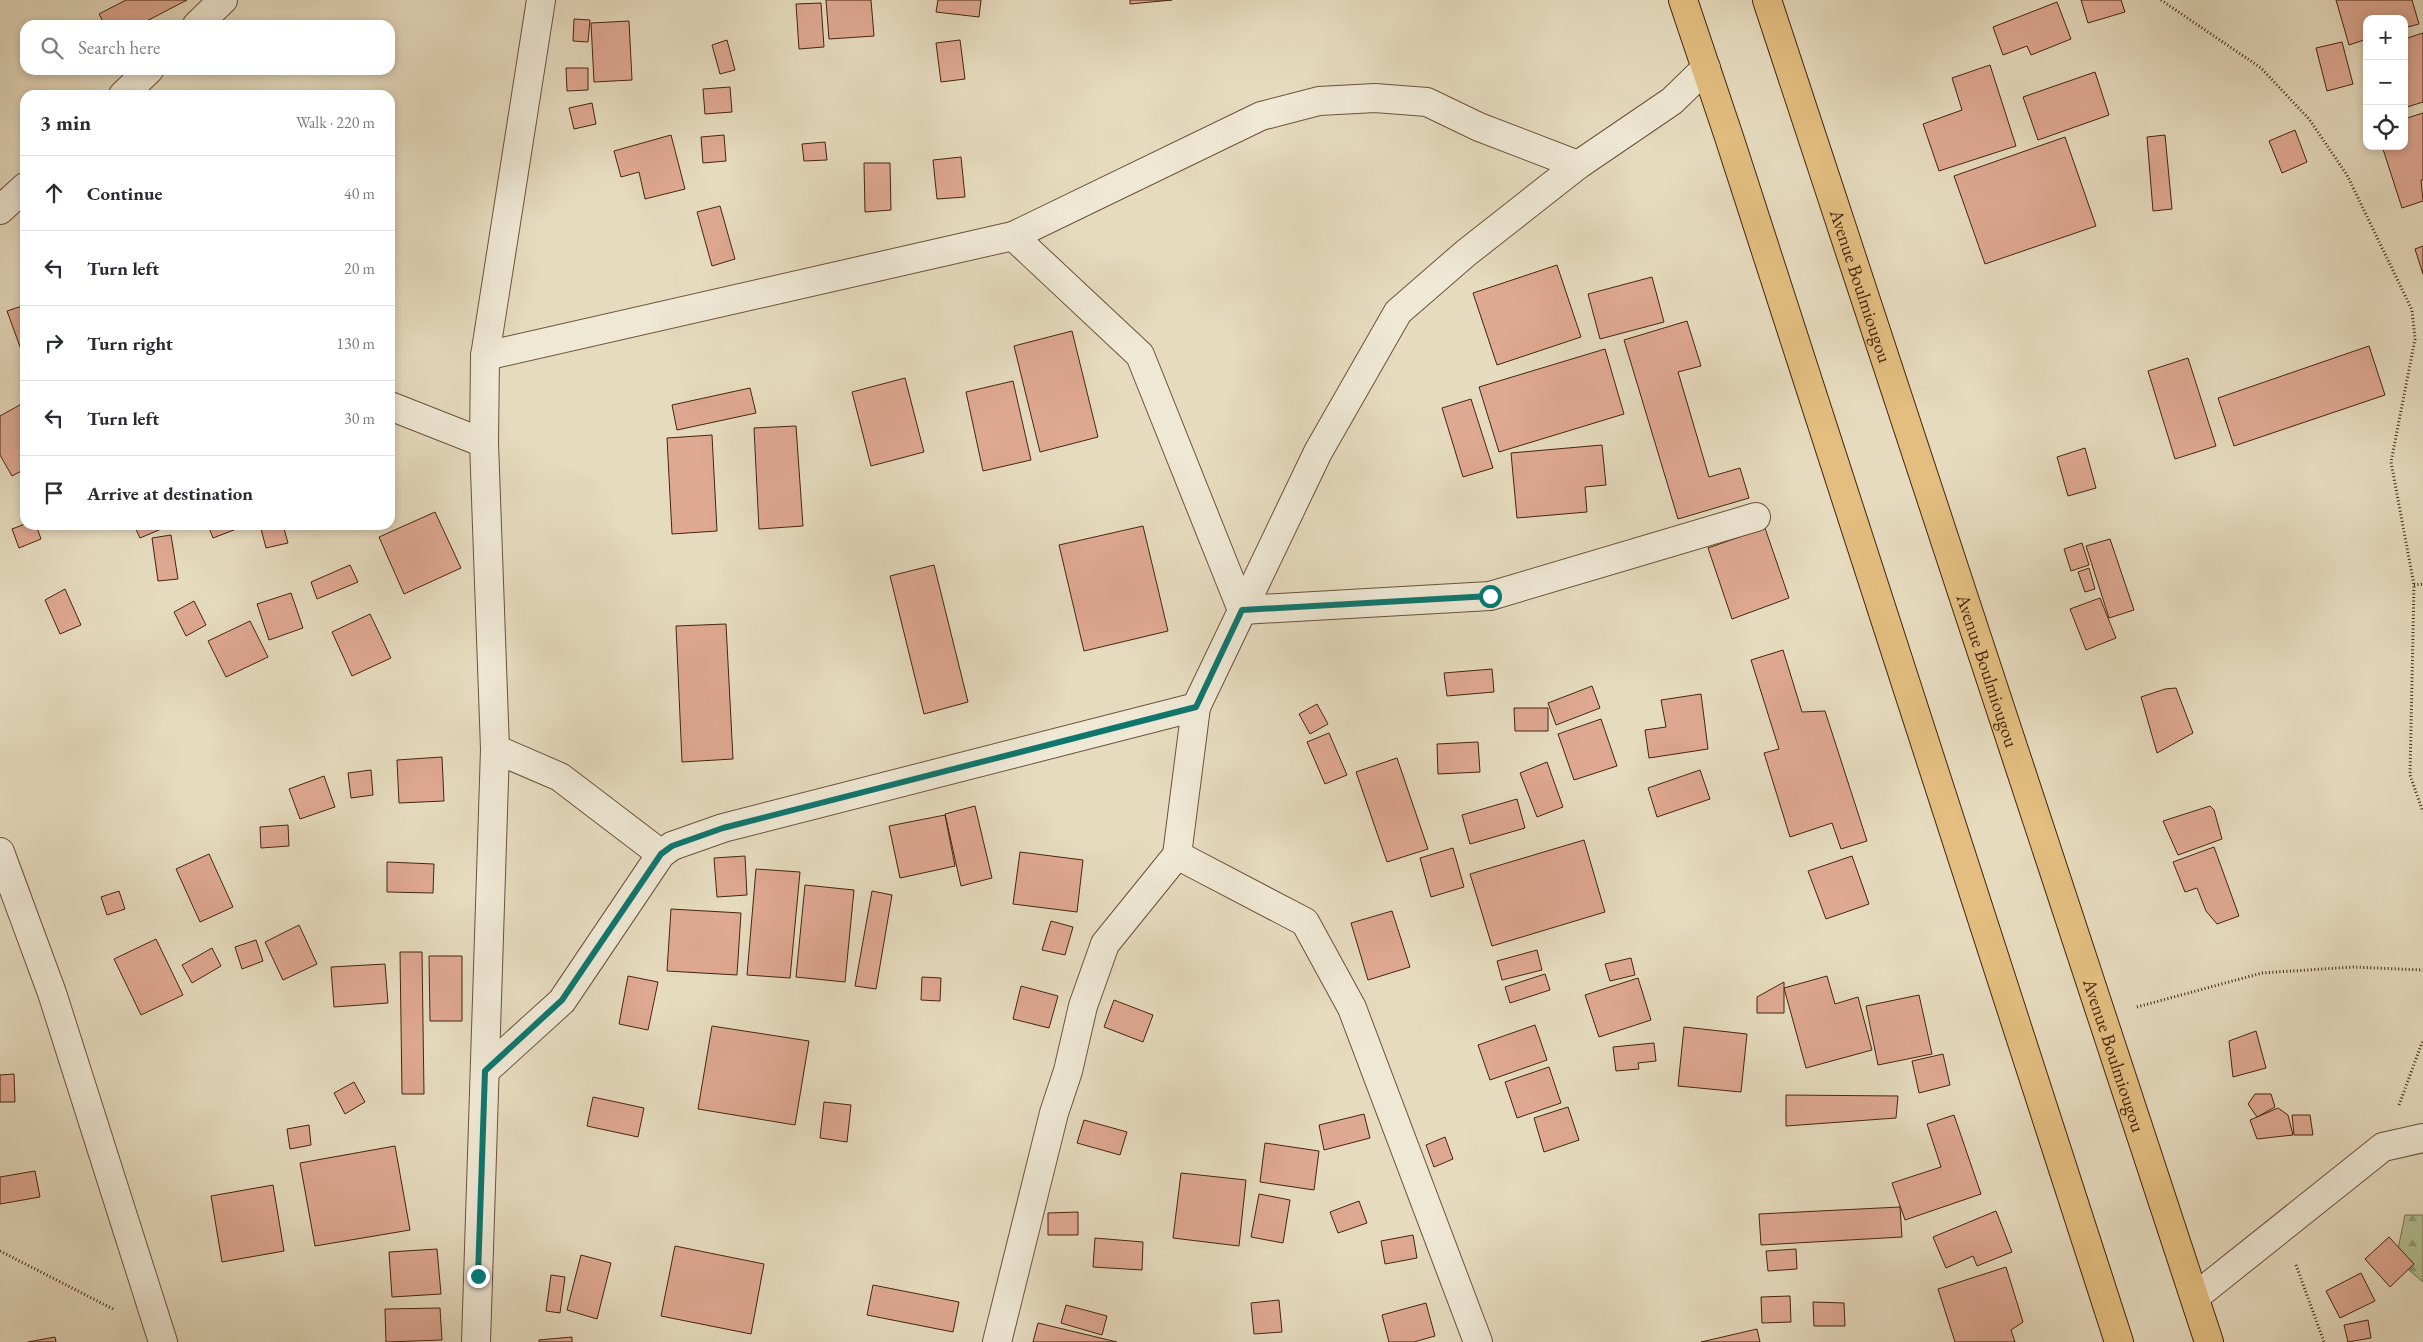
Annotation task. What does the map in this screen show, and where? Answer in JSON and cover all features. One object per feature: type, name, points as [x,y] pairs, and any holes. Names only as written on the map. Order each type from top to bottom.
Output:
[{"type":"highway","points":[[1683,0],[2118,1342]]},
{"type":"highway","name":"Avenue Boulmiougou","points":[[1767,0],[2209,1342]]},
{"type":"street","points":[[202,20],[224,0]]},
{"type":"street","points":[[476,1342],[495,748],[484,443],[485,356],[541,0]]},
{"type":"street","points":[[997,1342],[1054,1113],[1068,1071],[1083,1006],[1105,944],[1178,855],[1196,707],[1318,452],[1398,312],[1466,253],[1578,165],[1672,101],[1706,68]]},
{"type":"street","points":[[485,356],[1013,236],[1262,116],[1319,101],[1375,98],[1427,102],[1479,126],[1578,165]]},
{"type":"street","points":[[0,210],[20,192]]},
{"type":"street","points":[[1013,236],[1140,356],[1242,610]]},
{"type":"street","points":[[395,408],[484,443]]},
{"type":"street","points":[[1242,610],[1490,596],[1756,517]]},
{"type":"street","points":[[485,1071],[562,1000],[661,854],[672,846],[723,828],[1196,707]]},
{"type":"street","points":[[495,748],[560,777],[661,854]]},
{"type":"street","points":[[0,852],[52,993],[162,1338]]},
{"type":"street","points":[[1178,855],[1305,922],[1352,1008],[1478,1342]]},
{"type":"street","points":[[2195,1297],[2383,1147],[2423,1138]]},
{"type":"path","points":[[2161,0],[2261,68],[2310,118],[2347,175],[2412,310],[2415,339],[2391,462],[2414,585],[2410,775],[2423,812]]},
{"type":"path","points":[[2414,585],[2423,584]]},
{"type":"path","points":[[2102,1016],[2262,973],[2352,967],[2423,970]]},
{"type":"path","points":[[2383,1147],[2423,1040]]},
{"type":"path","points":[[2283,1227],[2324,1342]]},
{"type":"path","points":[[0,1251],[162,1338]]},
{"type":"green space","points":[[2405,1215],[2423,1215],[2423,1282],[2396,1259]]},
{"type":"building","points":[[126,0],[187,0],[149,20],[102,20],[99,14]]},
{"type":"building","points":[[826,0],[871,0],[874,36],[829,39]]},
{"type":"building","points":[[938,0],[981,0],[979,17],[936,12]]},
{"type":"building","points":[[1130,0],[1172,0],[1130,4]]},
{"type":"building","points":[[2081,0],[2121,0],[2125,12],[2088,23]]},
{"type":"building","points":[[2336,0],[2412,0],[2419,24],[2408,27],[2408,15],[2363,15],[2363,40],[2349,45]]},
{"type":"building","points":[[2057,2],[2071,39],[2031,55],[2027,46],[2003,55],[1993,27]]},
{"type":"building","points":[[821,3],[824,47],[799,49],[796,4]]},
{"type":"building","points":[[574,19],[590,20],[588,42],[573,41]]},
{"type":"building","points":[[629,21],[632,80],[594,82],[591,23]]},
{"type":"building","points":[[2423,33],[2423,102],[2408,107],[2408,60],[2408,38]]},
{"type":"building","points":[[727,40],[735,70],[720,74],[712,45]]},
{"type":"building","points":[[960,40],[965,79],[941,82],[936,43]]},
{"type":"building","points":[[2342,42],[2353,84],[2327,91],[2316,48]]},
{"type":"building","points":[[1990,65],[2016,146],[1939,171],[1923,124],[1962,110],[1952,78]]},
{"type":"building","points":[[566,68],[588,68],[588,90],[567,91]]},
{"type":"building","points":[[2095,72],[2109,115],[2038,140],[2023,97]]},
{"type":"building","points":[[730,87],[732,112],[705,114],[703,89]]},
{"type":"building","points":[[592,103],[596,124],[574,129],[569,108]]},
{"type":"building","points":[[2423,113],[2423,180],[2421,180],[2423,201],[2402,208],[2383,150],[2408,150],[2408,118]]},
{"type":"building","points":[[2295,130],[2307,162],[2282,173],[2269,141]]},
{"type":"building","points":[[671,135],[685,189],[645,199],[639,172],[621,177],[614,151]]},
{"type":"building","points":[[724,135],[726,161],[703,163],[701,137]]},
{"type":"building","points":[[2165,135],[2172,209],[2153,211],[2147,137]]},
{"type":"building","points":[[2065,137],[2096,226],[1985,264],[1954,176]]},
{"type":"building","points":[[825,142],[827,160],[804,161],[802,144]]},
{"type":"building","points":[[961,157],[965,197],[937,199],[933,160]]},
{"type":"building","points":[[864,163],[890,163],[891,210],[865,212]]},
{"type":"building","points":[[720,206],[735,259],[712,266],[697,212]]},
{"type":"building","points":[[2423,246],[2423,274],[2415,249]]},
{"type":"building","points":[[1557,265],[1581,337],[1497,365],[1473,293]]},
{"type":"building","points":[[1652,277],[1664,322],[1600,339],[1588,294]]},
{"type":"building","points":[[20,307],[20,347],[7,311]]},
{"type":"building","points":[[1687,321],[1701,366],[1678,372],[1709,477],[1740,468],[1749,498],[1678,519],[1624,340]]},
{"type":"building","points":[[1072,331],[1098,437],[1040,452],[1014,346]]},
{"type":"building","points":[[2369,346],[2385,395],[2234,446],[2218,398]]},
{"type":"building","points":[[1605,349],[1624,414],[1499,452],[1479,387]]},
{"type":"building","points":[[2188,358],[2216,446],[2175,459],[2148,371]]},
{"type":"building","points":[[905,378],[924,452],[871,466],[852,392]]},
{"type":"building","points":[[1013,381],[1031,460],[983,471],[966,392]]},
{"type":"building","points":[[750,388],[756,413],[677,430],[672,405]]},
{"type":"building","points":[[1471,399],[1493,468],[1463,477],[1442,408]]},
{"type":"building","points":[[20,405],[20,472],[12,476],[0,455],[0,416]]},
{"type":"building","points":[[796,426],[803,526],[759,529],[754,428]]},
{"type":"building","points":[[712,435],[717,531],[672,534],[667,438]]},
{"type":"building","points":[[1602,445],[1606,485],[1585,487],[1587,512],[1517,518],[1511,453]]},
{"type":"building","points":[[2085,448],[2096,488],[2068,496],[2057,457]]},
{"type":"building","points":[[435,512],[461,568],[404,594],[379,537]]},
{"type":"building","points":[[20,526],[20,530],[38,530],[41,539],[19,548],[12,529]]},
{"type":"building","points":[[1143,526],[1168,631],[1084,651],[1059,545]]},
{"type":"building","points":[[1765,528],[1789,598],[1732,619],[1708,548]]},
{"type":"building","points":[[136,530],[159,530],[140,538]]},
{"type":"building","points":[[210,530],[234,530],[213,538]]},
{"type":"building","points":[[261,530],[284,530],[288,543],[266,548]]},
{"type":"building","points":[[171,535],[178,579],[158,581],[152,538]]},
{"type":"building","points":[[2110,539],[2134,610],[2109,618],[2086,546]]},
{"type":"building","points":[[2082,543],[2089,565],[2071,571],[2064,549]]},
{"type":"building","points":[[350,565],[358,582],[317,599],[311,582]]},
{"type":"building","points":[[934,565],[968,702],[924,714],[890,576]]},
{"type":"building","points":[[2089,568],[2095,589],[2085,592],[2078,572]]},
{"type":"building","points":[[65,589],[81,625],[60,634],[45,600]]},
{"type":"building","points":[[291,593],[303,628],[269,640],[257,604]]},
{"type":"building","points":[[2100,598],[2116,638],[2086,650],[2070,609]]},
{"type":"building","points":[[194,601],[206,625],[186,636],[174,612]]},
{"type":"building","points":[[370,614],[391,658],[352,676],[332,632]]},
{"type":"building","points":[[250,621],[268,657],[226,677],[208,641]]},
{"type":"building","points":[[726,624],[733,759],[682,762],[676,626]]},
{"type":"building","points":[[1783,650],[1802,712],[1825,711],[1867,841],[1841,849],[1832,823],[1790,837],[1764,753],[1779,749],[1751,660]]},
{"type":"building","points":[[1492,669],[1494,692],[1447,696],[1444,673]]},
{"type":"building","points":[[1592,686],[1600,708],[1556,725],[1548,703]]},
{"type":"building","points":[[2176,688],[2193,733],[2157,753],[2141,697],[2165,689]]},
{"type":"building","points":[[1701,694],[1708,749],[1649,758],[1645,730],[1666,727],[1661,700]]},
{"type":"building","points":[[1317,704],[1328,724],[1310,734],[1299,714]]},
{"type":"building","points":[[1514,708],[1548,708],[1548,731],[1515,731]]},
{"type":"building","points":[[1601,719],[1617,766],[1574,780],[1558,734]]},
{"type":"building","points":[[1329,733],[1347,775],[1325,784],[1307,742]]},
{"type":"building","points":[[1478,742],[1480,772],[1438,774],[1437,744]]},
{"type":"building","points":[[442,757],[444,801],[399,803],[397,760]]},
{"type":"building","points":[[1397,758],[1428,849],[1387,862],[1356,772]]},
{"type":"building","points":[[1547,762],[1563,807],[1537,817],[1520,773]]},
{"type":"building","points":[[371,770],[373,795],[351,798],[348,773]]},
{"type":"building","points":[[1700,770],[1710,799],[1657,817],[1648,788]]},
{"type":"building","points":[[324,776],[335,807],[300,819],[289,789]]},
{"type":"building","points":[[1517,799],[1525,828],[1470,844],[1462,815]]},
{"type":"building","points":[[975,806],[992,878],[961,886],[945,814]]},
{"type":"building","points":[[2210,806],[2214,810],[2222,839],[2178,855],[2163,821]]},
{"type":"building","points":[[945,815],[955,866],[900,878],[889,826]]},
{"type":"building","points":[[288,825],[289,846],[261,848],[260,827]]},
{"type":"building","points":[[1584,840],[1605,912],[1492,946],[1470,874]]},
{"type":"building","points":[[2214,847],[2239,916],[2217,924],[2206,911],[2197,888],[2185,892],[2173,862]]},
{"type":"building","points":[[1453,848],[1464,887],[1431,897],[1420,858]]},
{"type":"building","points":[[1020,852],[1083,860],[1077,912],[1013,904]]},
{"type":"building","points":[[209,854],[233,907],[200,922],[176,869]]},
{"type":"building","points":[[745,856],[747,895],[717,897],[714,858]]},
{"type":"building","points":[[1852,856],[1869,904],[1826,919],[1808,871]]},
{"type":"building","points":[[387,862],[434,864],[433,893],[387,892]]},
{"type":"building","points":[[756,869],[800,872],[790,978],[747,975]]},
{"type":"building","points":[[805,885],[854,890],[845,982],[796,977]]},
{"type":"building","points":[[119,891],[125,909],[107,915],[101,897]]},
{"type":"building","points":[[872,891],[892,895],[876,989],[855,986]]},
{"type":"building","points":[[671,909],[741,913],[737,975],[667,971]]},
{"type":"building","points":[[1392,911],[1410,967],[1368,980],[1351,923]]},
{"type":"building","points":[[1051,921],[1073,927],[1065,955],[1042,950]]},
{"type":"building","points":[[299,925],[317,964],[283,980],[265,942]]},
{"type":"building","points":[[156,939],[183,995],[141,1015],[114,959]]},
{"type":"building","points":[[256,940],[263,961],[242,969],[235,947]]},
{"type":"building","points":[[212,948],[221,966],[192,983],[182,965]]},
{"type":"building","points":[[1537,950],[1542,970],[1502,980],[1497,961]]},
{"type":"building","points":[[400,952],[422,952],[424,1094],[402,1094]]},
{"type":"building","points":[[429,956],[462,956],[462,1021],[430,1021]]},
{"type":"building","points":[[1631,958],[1635,975],[1610,981],[1605,964]]},
{"type":"building","points":[[385,964],[388,1003],[334,1007],[331,967]]},
{"type":"building","points":[[1545,974],[1550,990],[1510,1003],[1505,987]]},
{"type":"building","points":[[628,976],[658,982],[648,1030],[619,1024]]},
{"type":"building","points":[[1827,976],[1835,1004],[1858,997],[1872,1050],[1806,1068],[1784,988]]},
{"type":"building","points":[[922,977],[941,978],[940,1001],[921,1000]]},
{"type":"building","points":[[1638,978],[1651,1020],[1599,1037],[1585,995]]},
{"type":"building","points":[[1784,982],[1784,1013],[1757,1013],[1757,997]]},
{"type":"building","points":[[1021,986],[1058,996],[1049,1028],[1013,1019]]},
{"type":"building","points":[[1919,995],[1932,1054],[1878,1065],[1866,1006]]},
{"type":"building","points":[[1114,1000],[1153,1015],[1143,1042],[1104,1027]]},
{"type":"building","points":[[1535,1025],[1547,1060],[1490,1080],[1478,1045]]},
{"type":"building","points":[[712,1026],[809,1041],[795,1125],[698,1109]]},
{"type":"building","points":[[1684,1027],[1747,1034],[1741,1092],[1678,1086]]},
{"type":"building","points":[[2256,1031],[2266,1068],[2233,1077],[2229,1041]]},
{"type":"building","points":[[1654,1043],[1656,1061],[1638,1063],[1639,1069],[1616,1071],[1613,1047]]},
{"type":"building","points":[[1943,1054],[1950,1085],[1919,1093],[1912,1061]]},
{"type":"building","points":[[1549,1067],[1561,1103],[1517,1118],[1505,1082]]},
{"type":"building","points":[[14,1074],[15,1102],[0,1102],[0,1075]]},
{"type":"building","points":[[354,1082],[365,1102],[345,1114],[334,1093]]},
{"type":"building","points":[[2255,1094],[2271,1094],[2275,1107],[2257,1117],[2248,1104]]},
{"type":"building","points":[[1786,1095],[1898,1096],[1896,1118],[1786,1126]]},
{"type":"building","points":[[593,1097],[644,1108],[638,1137],[587,1126]]},
{"type":"building","points":[[824,1102],[851,1105],[847,1142],[820,1138]]},
{"type":"building","points":[[1568,1107],[1579,1140],[1544,1152],[1534,1118]]},
{"type":"building","points":[[2278,1108],[2288,1115],[2293,1135],[2257,1139],[2250,1120]]},
{"type":"building","points":[[1364,1114],[1370,1138],[1324,1150],[1319,1125]]},
{"type":"building","points":[[1954,1115],[1981,1194],[1905,1220],[1892,1183],[1941,1167],[1927,1124]]},
{"type":"building","points":[[2292,1115],[2310,1115],[2313,1135],[2294,1135]]},
{"type":"building","points":[[1084,1120],[1127,1132],[1120,1155],[1077,1143]]},
{"type":"building","points":[[309,1125],[311,1145],[290,1149],[287,1129]]},
{"type":"building","points":[[1445,1137],[1453,1159],[1434,1167],[1426,1145]]},
{"type":"building","points":[[1265,1143],[1319,1151],[1314,1190],[1260,1182]]},
{"type":"building","points":[[395,1146],[410,1230],[315,1246],[300,1163]]},
{"type":"building","points":[[35,1171],[40,1197],[0,1204],[0,1177]]},
{"type":"building","points":[[1181,1173],[1246,1180],[1239,1246],[1173,1238]]},
{"type":"building","points":[[273,1185],[284,1251],[222,1262],[211,1196]]},
{"type":"building","points":[[1259,1194],[1290,1200],[1283,1243],[1251,1237]]},
{"type":"building","points":[[1359,1201],[1367,1223],[1338,1233],[1330,1212]]},
{"type":"building","points":[[1900,1207],[1902,1237],[1761,1245],[1759,1214]]},
{"type":"building","points":[[1996,1211],[2012,1252],[1977,1266],[1973,1256],[1946,1268],[1933,1237]]},
{"type":"building","points":[[1078,1212],[1078,1235],[1048,1235],[1048,1213]]},
{"type":"building","points":[[1413,1235],[1417,1258],[1385,1264],[1381,1241]]},
{"type":"building","points":[[2389,1237],[2414,1264],[2390,1287],[2365,1259]]},
{"type":"building","points":[[1095,1238],[1143,1242],[1142,1270],[1093,1267]]},
{"type":"building","points":[[675,1246],[764,1264],[751,1334],[661,1316]]},
{"type":"building","points":[[437,1249],[441,1294],[392,1297],[389,1252]]},
{"type":"building","points":[[1796,1249],[1797,1269],[1768,1271],[1766,1251]]},
{"type":"building","points":[[581,1255],[611,1263],[597,1319],[567,1310]]},
{"type":"building","points":[[2006,1267],[2023,1322],[2011,1330],[2015,1342],[1955,1342],[1938,1289]]},
{"type":"building","points":[[2361,1273],[2375,1301],[2340,1318],[2326,1291]]},
{"type":"building","points":[[551,1275],[565,1277],[560,1313],[546,1311]]},
{"type":"building","points":[[873,1285],[959,1302],[953,1332],[867,1315]]},
{"type":"building","points":[[1790,1296],[1791,1322],[1762,1323],[1761,1297]]},
{"type":"building","points":[[1279,1300],[1282,1332],[1254,1334],[1251,1303]]},
{"type":"building","points":[[1813,1302],[1844,1303],[1845,1326],[1814,1326]]},
{"type":"building","points":[[1426,1303],[1435,1336],[1414,1342],[1389,1342],[1382,1315]]},
{"type":"building","points":[[1066,1305],[1107,1316],[1102,1335],[1061,1323]]},
{"type":"building","points":[[440,1308],[442,1340],[386,1342],[385,1309]]},
{"type":"building","points":[[2368,1320],[2371,1338],[2348,1342],[2344,1325]]},
{"type":"building","points":[[1038,1323],[1117,1342],[1033,1342]]},
{"type":"building","points":[[1757,1329],[1760,1342],[1701,1342]]},
{"type":"building","points":[[55,1337],[56,1342],[28,1342]]},
{"type":"building","points":[[572,1337],[572,1342],[539,1342],[539,1340]]},
{"type":"route","points":[[478,1276],[485,1071],[562,1000],[661,854],[672,846],[723,828],[1196,707],[1242,610],[1490,596]]}]
